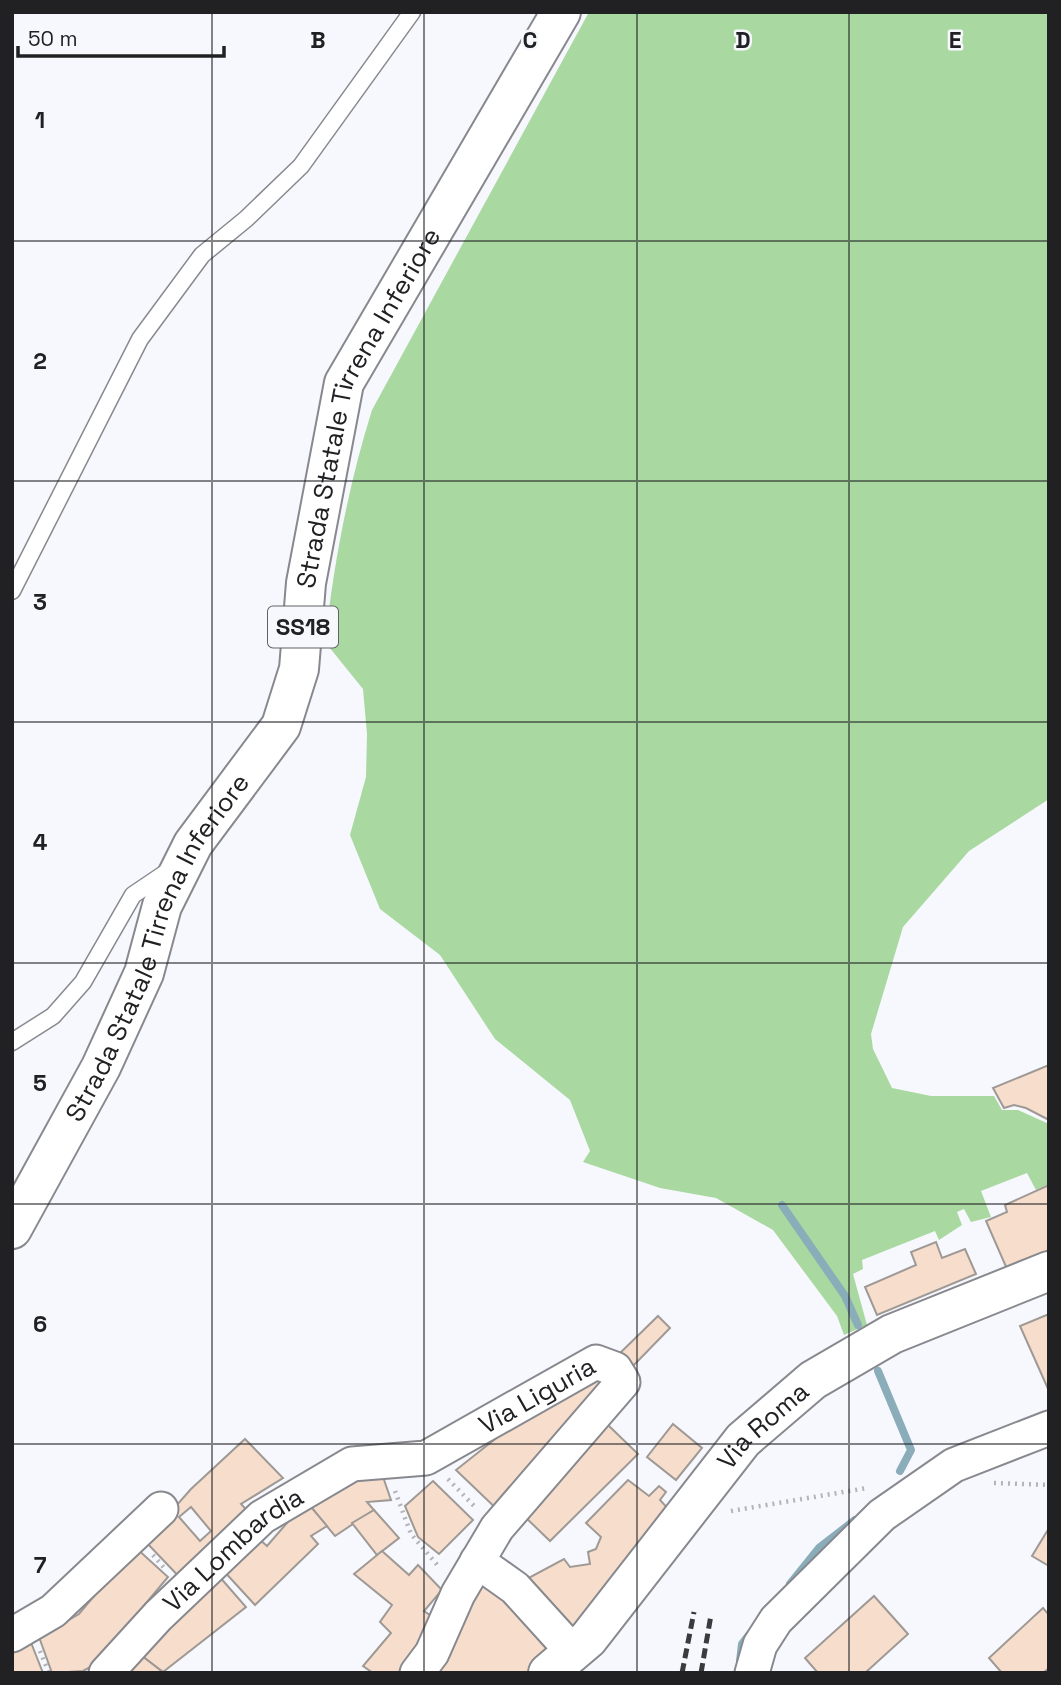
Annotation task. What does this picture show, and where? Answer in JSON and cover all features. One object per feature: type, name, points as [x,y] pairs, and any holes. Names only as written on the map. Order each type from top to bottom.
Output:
[{"type":"main road","name":"Strada Statale Tirrena Inferiore","points":[[12,1229],[102,1067],[144,973],[162,906],[194,844],[281,726],[299,669],[306,583],[344,383],[561,12]]},
{"type":"main road","name":"Via Roma","points":[[561,1662],[588,1639],[743,1440],[813,1380],[892,1334],[1049,1271]]},
{"type":"street","name":"Via Liguria","points":[[385,1461],[426,1458],[596,1362],[615,1368],[623,1382],[497,1528],[458,1594],[423,1670]]},
{"type":"street","points":[[752,1673],[760,1644],[776,1620],[883,1516],[954,1465],[1049,1428]]},
{"type":"street","name":"Via Lombardia","points":[[106,1673],[185,1591],[262,1517],[352,1464],[385,1461]]},
{"type":"street","points":[[12,1635],[53,1611],[161,1509]]},
{"type":"street","points":[[477,1561],[515,1588],[561,1662]]},
{"type":"lane","points":[[12,591],[140,339],[202,255],[246,219],[301,166],[412,12]]},
{"type":"lane","points":[[526,71],[543,12]]},
{"type":"lane","points":[[12,1042],[53,1016],[83,982],[132,895],[186,859]]},
{"type":"path","points":[[426,1458],[497,1528]]},
{"type":"path","points":[[385,1461],[411,1534],[441,1569]]},
{"type":"path","points":[[725,1512],[760,1506]]},
{"type":"path","points":[[134,1535],[185,1591]]},
{"type":"green space","points":[[589,12],[1049,12],[1049,799],[969,851],[903,927],[871,1034],[873,1049],[892,1088],[931,1096],[994,1096],[1002,1110],[1018,1110],[1049,1124],[1049,1184],[1036,1190],[1027,1173],[981,1191],[991,1217],[971,1222],[964,1209],[957,1212],[962,1225],[939,1240],[935,1231],[862,1260],[863,1269],[853,1274],[867,1325],[844,1335],[837,1316],[773,1230],[716,1198],[660,1188],[583,1162],[590,1151],[570,1100],[495,1039],[440,955],[380,909],[350,835],[366,777],[367,734],[363,689],[325,642],[343,525],[363,439],[372,410]]},
{"type":"building","points":[[1049,1065],[1049,1120],[1026,1108],[1014,1105],[1004,1108],[993,1088]]},
{"type":"building","points":[[1049,1185],[1049,1250],[1007,1269],[986,1221],[1007,1212],[1005,1205]]},
{"type":"building","points":[[936,1242],[942,1258],[965,1249],[976,1274],[877,1315],[865,1287],[916,1265],[911,1252]]},
{"type":"building","points":[[1049,1314],[1049,1391],[1020,1326]]},
{"type":"building","points":[[658,1316],[670,1328],[630,1369],[617,1356]]},
{"type":"building","points":[[609,1372],[502,1514],[456,1470],[533,1409]]},
{"type":"building","points":[[673,1424],[702,1448],[676,1480],[647,1457]]},
{"type":"building","points":[[608,1425],[638,1454],[550,1541],[521,1513]]},
{"type":"building","points":[[245,1439],[283,1478],[241,1504],[256,1520],[186,1584],[145,1541],[191,1489]],"holes":[[[191,1507],[211,1531],[200,1541],[179,1517]]]},
{"type":"building","points":[[381,1471],[391,1500],[367,1502],[374,1510],[335,1536],[306,1501],[350,1476]]},
{"type":"building","points":[[628,1480],[649,1496],[659,1486],[666,1492],[660,1500],[671,1512],[568,1638],[521,1582],[564,1559],[570,1567],[590,1564],[588,1552],[596,1549],[601,1537],[586,1523]]},
{"type":"building","points":[[433,1481],[473,1520],[439,1554],[418,1537],[405,1506]]},
{"type":"building","points":[[306,1501],[327,1526],[311,1536],[318,1544],[255,1605],[221,1568],[257,1537],[267,1546]]},
{"type":"building","points":[[374,1510],[399,1538],[377,1555],[352,1523]]},
{"type":"building","points":[[1049,1528],[1049,1566],[1032,1556]]},
{"type":"building","points":[[135,1547],[168,1577],[126,1627],[118,1652],[83,1671],[52,1673],[39,1637],[79,1614]]},
{"type":"building","points":[[382,1551],[409,1575],[418,1565],[442,1590],[424,1611],[437,1620],[407,1673],[373,1673],[363,1666],[391,1633],[380,1622],[392,1605],[354,1574]]},
{"type":"building","points":[[218,1575],[246,1607],[163,1672],[133,1649]]},
{"type":"building","points":[[481,1580],[560,1646],[530,1673],[439,1673],[435,1669],[457,1638],[451,1631]]},
{"type":"building","points":[[874,1596],[908,1634],[865,1673],[818,1673],[805,1658]]},
{"type":"building","points":[[1043,1608],[1049,1615],[1049,1668],[1043,1673],[1002,1673],[989,1658]]},
{"type":"building","points":[[30,1640],[43,1673],[12,1673],[12,1647]]},
{"type":"building","points":[[133,1649],[164,1673],[113,1673]]},
{"type":"waterway","points":[[782,1205],[845,1296],[858,1325]]},
{"type":"waterway","points":[[878,1371],[911,1450],[900,1471]]},
{"type":"waterway","points":[[790,1584],[819,1548],[855,1520]]},
{"type":"waterway","points":[[740,1661],[742,1644],[749,1635]]},
{"type":"railway","points":[[682,1673],[694,1612]]},
{"type":"railway","points":[[701,1673],[711,1615]]}]
